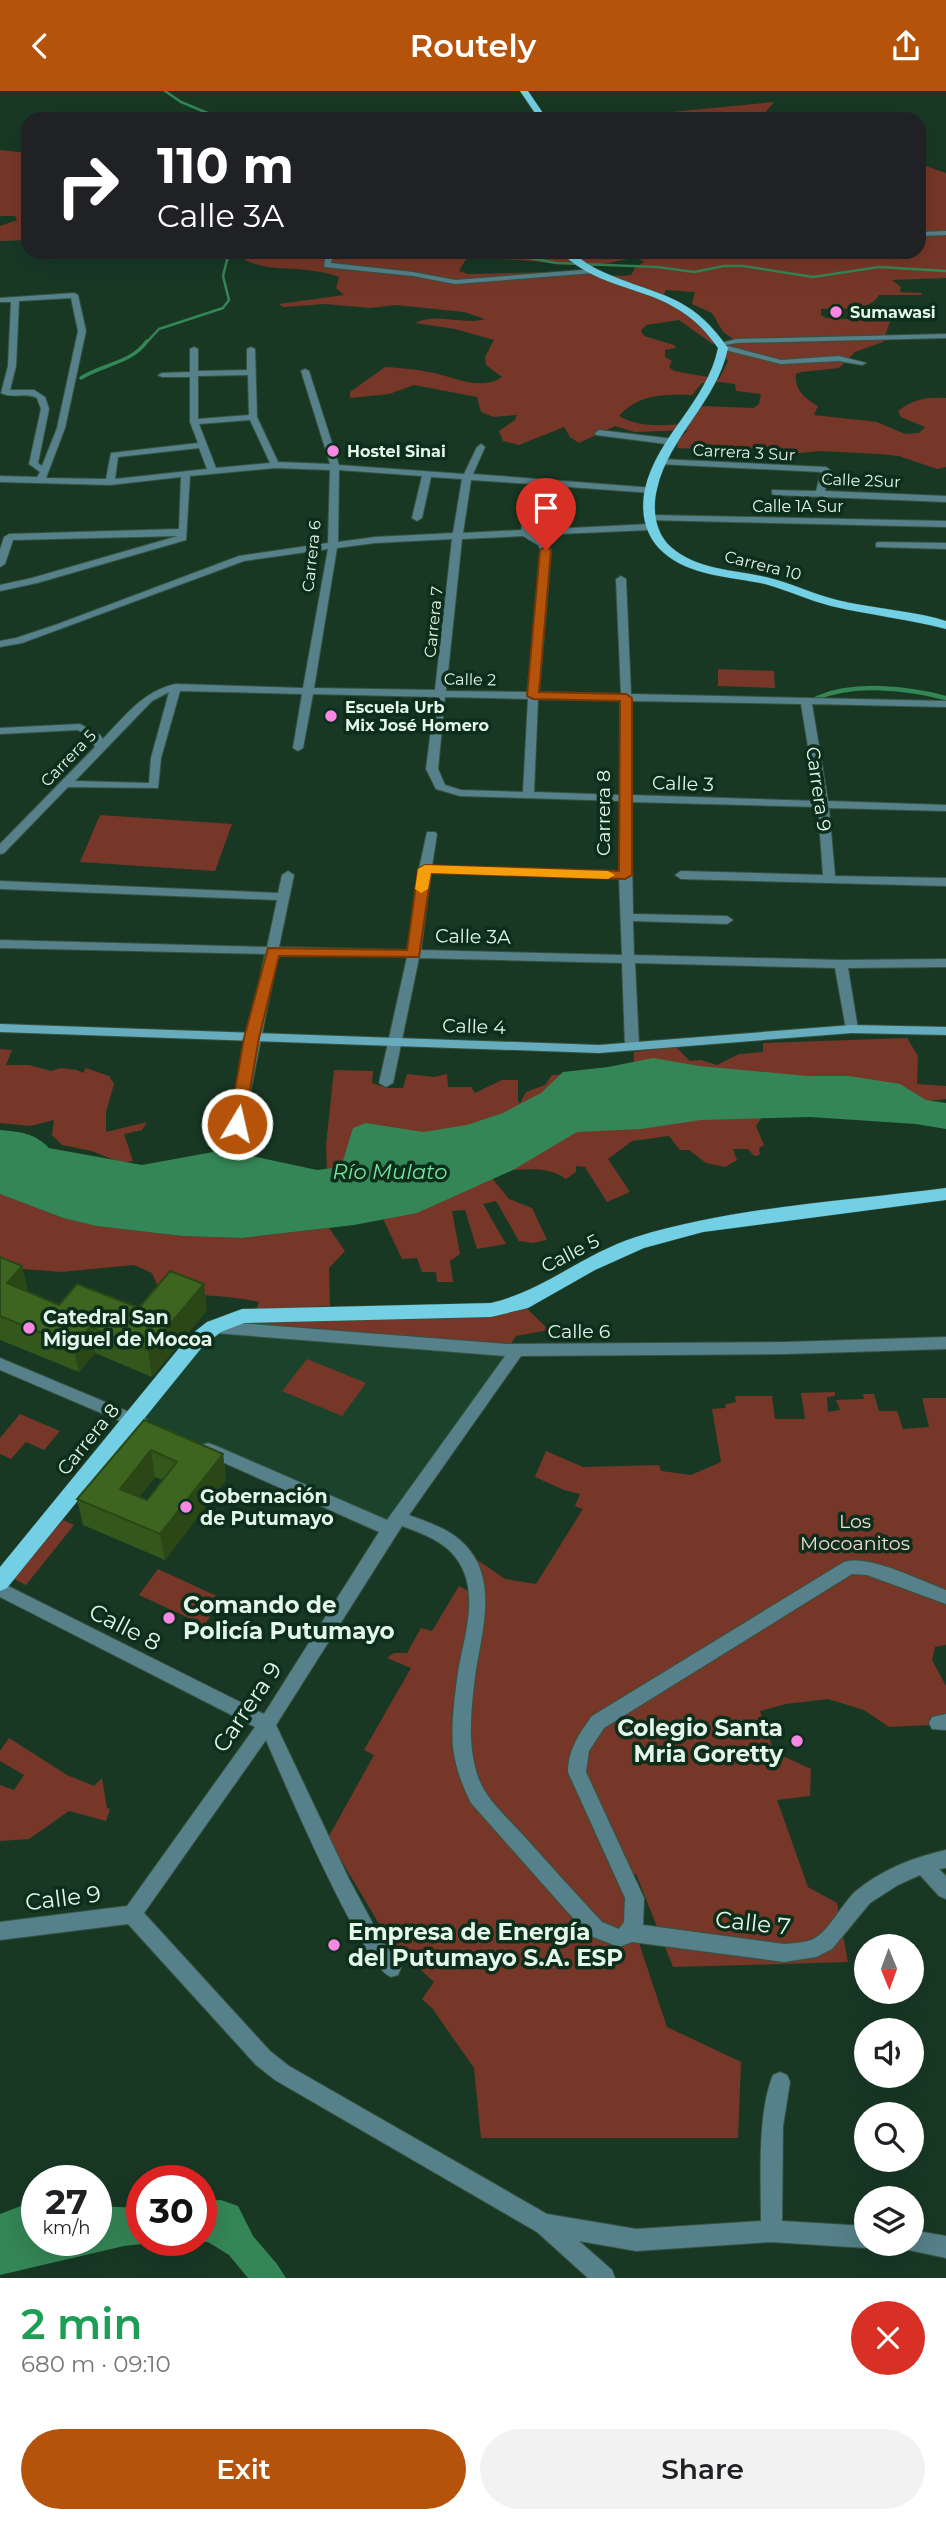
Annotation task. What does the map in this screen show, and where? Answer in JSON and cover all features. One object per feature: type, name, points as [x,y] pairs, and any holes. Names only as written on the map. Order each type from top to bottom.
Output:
[{"type":"main road","points":[[524,91],[538,112]]},
{"type":"main road","points":[[576,259],[594,271],[682,304],[704,320],[721,346],[716,375],[661,462],[651,489],[650,522]]},
{"type":"main road","name":"Carrera 10","points":[[650,522],[660,543],[683,560],[716,571],[766,581],[833,603],[895,612],[946,625]]},
{"type":"main road","name":"Calle 4","points":[[0,1028],[599,1049],[852,1029],[946,1031]]},
{"type":"main road","name":"Calle 5","points":[[214,1327],[242,1316],[491,1310],[521,1303],[589,1265],[639,1243],[703,1226],[946,1194]]},
{"type":"main road","name":"Carrera 8","points":[[0,1582],[196,1341],[214,1327]]},
{"type":"street","points":[[926,234],[946,233]]},
{"type":"street","points":[[328,259],[327,265],[413,274],[455,282],[594,271]]},
{"type":"street","points":[[0,300],[74,295],[82,331],[58,437],[42,475]]},
{"type":"street","points":[[15,299],[12,366],[5,393],[34,393],[41,397],[45,409],[33,464],[42,475]]},
{"type":"street","points":[[721,346],[737,341],[946,336]]},
{"type":"street","points":[[0,342],[13,341]]},
{"type":"street","points":[[721,346],[744,350],[780,362],[799,363],[831,356],[845,357],[862,363]]},
{"type":"street","points":[[194,349],[194,422],[213,472]]},
{"type":"street","points":[[251,349],[253,417],[275,465]]},
{"type":"street","name":"Carrera 6","points":[[298,748],[333,545],[335,467],[305,371]]},
{"type":"street","points":[[162,375],[252,372]]},
{"type":"street","points":[[194,422],[253,417]]},
{"type":"street","points":[[599,433],[674,442]]},
{"type":"street","points":[[37,440],[58,437]]},
{"type":"street","points":[[110,482],[114,455],[202,445]]},
{"type":"street","name":"Carrera 7","points":[[432,769],[457,538],[467,477],[481,447]]},
{"type":"street","name":"Carrera 3 Sur","points":[[661,462],[826,470],[820,495]]},
{"type":"street","points":[[0,470],[110,482],[275,465],[651,489]]},
{"type":"street","points":[[417,517],[427,474]]},
{"type":"street","points":[[6,482],[42,475]]},
{"type":"street","points":[[0,588],[34,581],[183,538],[186,475]]},
{"type":"street","points":[[528,795],[533,696],[546,550],[541,543],[525,533],[538,482]]},
{"type":"street","name":"Calle 2Sur","points":[[775,492],[946,499]]},
{"type":"street","name":"Calle 1A Sur","points":[[0,644],[18,641],[62,626],[242,558],[333,545],[650,522],[946,524]]},
{"type":"street","points":[[923,524],[928,545]]},
{"type":"street","points":[[0,564],[9,537],[183,532]]},
{"type":"street","points":[[879,545],[946,546]]},
{"type":"street","name":"Carrera 8","points":[[621,579],[626,698],[625,875],[632,1046]]},
{"type":"street","points":[[65,784],[154,786],[156,758],[176,687]]},
{"type":"street","name":"Calle 2","points":[[162,690],[176,687],[946,704]]},
{"type":"street","name":"Carrera 5","points":[[0,851],[148,699],[162,690]]},
{"type":"street","name":"Carrera 9","points":[[806,700],[823,805],[829,879]]},
{"type":"street","points":[[0,731],[80,727],[96,737],[101,748]]},
{"type":"street","name":"Calle 3","points":[[432,769],[440,787],[448,791],[946,808]]},
{"type":"street","points":[[386,1083],[414,954],[431,834]]},
{"type":"street","points":[[425,869],[625,875]]},
{"type":"street","points":[[681,875],[946,882]]},
{"type":"street","points":[[237,1124],[251,1038],[288,876]]},
{"type":"street","points":[[0,885],[284,897]]},
{"type":"street","points":[[627,917],[727,920]]},
{"type":"street","name":"Calle 3A","points":[[0,944],[841,964],[946,963]]},
{"type":"street","points":[[841,964],[852,1029]]},
{"type":"street","name":"Calle 6","points":[[214,1327],[517,1350],[745,1349],[946,1343]]},
{"type":"street","name":"Carrera 9","points":[[132,1914],[267,1724],[394,1523],[517,1350]]},
{"type":"street","points":[[0,1364],[131,1421],[159,1427]]},
{"type":"street","points":[[198,1444],[394,1523]]},
{"type":"street","name":"Calle 7","points":[[394,1523],[436,1533],[461,1552],[477,1579],[478,1617],[468,1667],[462,1742],[466,1771],[477,1797],[595,1929],[618,1938],[630,1932],[784,1953],[806,1952],[818,1949],[827,1941],[860,1899],[881,1884],[923,1865],[946,1859]]},
{"type":"street","points":[[630,1932],[635,1918],[634,1898],[577,1772],[576,1759],[581,1744],[598,1722],[850,1567],[867,1568],[946,1597]]},
{"type":"street","name":"Calle 8","points":[[0,1589],[267,1724]]},
{"type":"street","points":[[267,1724],[342,1885],[373,1944],[391,1968]]},
{"type":"street","points":[[923,1865],[946,1890]]},
{"type":"street","points":[[132,1914],[263,2058],[282,2073],[544,2224],[604,2278]]},
{"type":"street","name":"Calle 9","points":[[0,1930],[132,1914]]},
{"type":"street","points":[[771,2231],[773,2126],[780,2082]]},
{"type":"street","points":[[544,2224],[636,2241],[771,2231],[854,2236]]},
{"type":"street","points":[[924,2243],[946,2247]]},
{"type":"shaded area","points":[[214,1327],[517,1350],[390,1529],[131,1421]]},
{"type":"green space","points":[[774,102],[766,112],[671,112]]},
{"type":"green space","points":[[0,150],[21,152],[21,240],[0,241],[0,226],[17,220],[15,216],[0,216]]},
{"type":"green space","points":[[926,166],[946,173],[946,278],[892,280],[901,287],[900,292],[922,293],[879,295],[868,305],[861,307],[821,309],[821,315],[826,318],[890,321],[883,342],[855,352],[839,368],[801,372],[796,374],[796,380],[801,393],[818,406],[814,415],[877,422],[905,434],[919,433],[925,427],[901,417],[898,411],[920,400],[946,398],[946,467],[937,469],[899,456],[879,454],[821,451],[799,453],[767,447],[749,451],[677,448],[678,440],[688,430],[635,432],[615,426],[579,443],[570,437],[564,427],[519,445],[503,441],[499,431],[515,420],[517,415],[494,417],[481,412],[477,397],[414,385],[389,394],[350,398],[350,392],[385,367],[423,371],[475,383],[502,377],[486,365],[485,357],[494,340],[455,329],[415,323],[433,319],[485,319],[464,312],[396,305],[370,308],[325,304],[283,307],[279,304],[344,295],[336,288],[339,277],[252,263],[243,259],[466,259],[459,271],[468,274],[553,272],[622,276],[631,275],[635,268],[644,262],[640,259],[926,259]],"holes":[[[666,290],[695,292],[692,304],[712,313],[723,332],[739,343],[729,346],[722,353],[728,361],[719,379],[674,371],[669,367],[672,361],[665,357],[665,350],[676,348],[674,345],[644,336],[641,331],[646,325],[679,320],[714,345],[707,331],[662,298]],[[702,383],[735,384],[736,391],[761,394],[759,404],[754,408],[702,406],[690,423],[672,425],[635,423],[619,416],[643,399],[662,395],[692,395]]]},
{"type":"green space","points":[[505,259],[627,259],[594,266]]},
{"type":"green space","points":[[718,669],[774,671],[775,688],[718,686]]},
{"type":"green space","points":[[100,815],[232,824],[215,871],[80,862]]},
{"type":"green space","points":[[907,1038],[918,1056],[917,1084],[946,1086],[946,1099],[874,1107],[718,1089],[327,1172],[326,1145],[334,1070],[373,1071],[372,1083],[387,1088],[403,1088],[407,1074],[434,1077],[447,1074],[448,1087],[471,1087],[475,1093],[502,1080],[518,1080],[520,1103],[526,1092],[545,1085],[552,1075],[633,1071],[634,1052],[676,1047],[690,1061],[701,1060],[717,1065],[739,1054],[763,1052],[763,1043]]},
{"type":"green space","points":[[0,1049],[12,1050],[6,1065],[29,1065],[51,1071],[61,1068],[83,1073],[86,1068],[109,1076],[114,1084],[106,1112],[106,1132],[147,1122],[142,1130],[124,1134],[133,1161],[121,1163],[92,1151],[62,1145],[52,1135],[54,1120],[30,1126],[0,1123]]},
{"type":"green space","points":[[614,1099],[762,1117],[756,1126],[764,1145],[759,1148],[760,1155],[754,1156],[748,1149],[733,1149],[737,1160],[725,1167],[706,1163],[689,1150],[680,1150],[669,1136],[632,1141],[608,1159],[630,1192],[607,1202],[585,1167],[576,1166],[576,1172],[566,1179],[547,1171],[513,1170],[511,1158]]},
{"type":"green space","points":[[486,1171],[509,1199],[532,1208],[547,1240],[533,1243],[519,1241],[496,1201],[483,1204],[506,1244],[477,1249],[465,1210],[452,1211],[460,1254],[450,1261],[453,1282],[437,1282],[436,1272],[422,1272],[417,1258],[402,1259],[376,1204]]},
{"type":"green space","points":[[0,1194],[63,1218],[96,1226],[182,1236],[242,1238],[329,1228],[345,1251],[329,1268],[330,1306],[256,1310],[259,1302],[159,1289],[152,1273],[134,1265],[61,1272],[0,1267]]},
{"type":"green space","points":[[521,1303],[549,1330],[516,1336],[507,1350],[214,1327],[242,1316]]},
{"type":"green space","points":[[307,1359],[366,1383],[342,1416],[282,1391]]},
{"type":"green space","name":"Los Mocoanitos","points":[[835,1392],[835,1396],[827,1397],[828,1412],[840,1410],[836,1400],[864,1399],[863,1394],[874,1394],[879,1411],[897,1411],[903,1429],[929,1427],[922,1398],[946,1398],[946,1645],[935,1647],[932,1660],[946,1686],[946,1715],[930,1725],[889,1727],[864,1710],[828,1699],[786,1704],[760,1711],[774,1752],[811,1769],[810,1796],[777,1800],[808,1887],[837,1903],[848,1962],[673,1967],[636,1874],[617,1877],[667,2027],[741,2062],[738,2138],[481,2138],[474,2068],[432,2008],[422,1999],[434,1982],[409,1959],[401,1961],[328,1838],[374,1755],[364,1750],[411,1668],[387,1658],[394,1653],[407,1653],[421,1628],[432,1631],[459,1586],[477,1596],[476,1559],[505,1579],[536,1584],[583,1509],[575,1506],[580,1494],[535,1477],[546,1451],[583,1467],[659,1465],[661,1471],[691,1475],[721,1462],[712,1409],[725,1408],[726,1404],[736,1402],[735,1396],[772,1396],[775,1419],[805,1419],[801,1393]]},
{"type":"green space","points":[[20,1414],[60,1431],[44,1450],[26,1442],[11,1459],[0,1454],[0,1438]]},
{"type":"green space","points":[[63,1520],[74,1525],[26,1585],[14,1579]]},
{"type":"green space","points":[[158,1569],[223,1599],[204,1625],[139,1595]]},
{"type":"green space","points":[[9,1738],[67,1775],[94,1786],[102,1778],[107,1808],[110,1809],[106,1821],[69,1811],[29,1839],[0,1841],[0,1785],[14,1790],[24,1775],[0,1761],[0,1751]]},
{"type":"water","name":"Río Mulato","points":[[653,1058],[699,1066],[808,1076],[849,1076],[900,1084],[926,1100],[946,1103],[946,1129],[916,1124],[810,1117],[701,1120],[641,1129],[577,1132],[513,1170],[417,1213],[354,1225],[242,1238],[182,1236],[96,1226],[63,1218],[0,1194],[0,1130],[33,1136],[49,1148],[142,1165],[224,1150],[317,1170],[341,1167],[353,1128],[366,1123],[423,1132],[467,1125],[503,1113],[541,1093],[563,1072]]},
{"type":"water","points":[[217,2200],[238,2206],[253,2236],[286,2278],[248,2278],[229,2255],[217,2248]]},
{"type":"water","points":[[21,2206],[21,2256],[81,2256],[0,2275],[0,2214]]},
{"type":"water","points":[[112,2207],[126,2207],[126,2246],[112,2249]]},
{"type":"building","points":[[0,1257],[22,1266],[7,1283],[59,1305],[77,1284],[139,1308],[170,1271],[204,1284],[148,1350],[90,1327],[73,1346],[0,1316]]},
{"type":"building","points":[[144,1420],[223,1454],[160,1534],[77,1499]],"holes":[[[151,1450],[177,1462],[147,1500],[120,1489]]]},
{"type":"waterway","points":[[165,91],[181,102],[205,112]]},
{"type":"waterway","points":[[146,343],[159,329],[223,308],[229,300],[223,276],[227,259]]},
{"type":"waterway","points":[[535,259],[556,263],[657,267],[694,272],[724,266],[743,266],[813,277],[879,267],[946,271]]},
{"type":"waterway","points":[[81,378],[125,359],[147,341]]},
{"type":"waterway","points":[[817,698],[864,688],[915,692],[946,698]]},
{"type":"slow traffic","points":[[421,889],[425,869],[608,875]]},
{"type":"place","name":"Sumawasi","points":[[836,312]]},
{"type":"place","name":"Hostel Sinai","points":[[333,451]]},
{"type":"place","name":"Escuela Urb Mix José Homero","points":[[331,716]]},
{"type":"place","name":"Catedral San Miguel de Mocoa","points":[[29,1328]]},
{"type":"place","name":"Gobernación de Putumayo","points":[[186,1507]]},
{"type":"place","name":"Comando de Policía Putumayo","points":[[169,1618]]},
{"type":"place","name":"Colegio Santa Mria Goretty","points":[[797,1741]]},
{"type":"place","name":"Empresa de Energía del Putumayo S.A. ESP","points":[[334,1945]]},
{"type":"route","points":[[237,1124],[251,1038],[273,951],[414,954],[425,869],[625,875],[626,698],[533,696],[546,550]]}]
